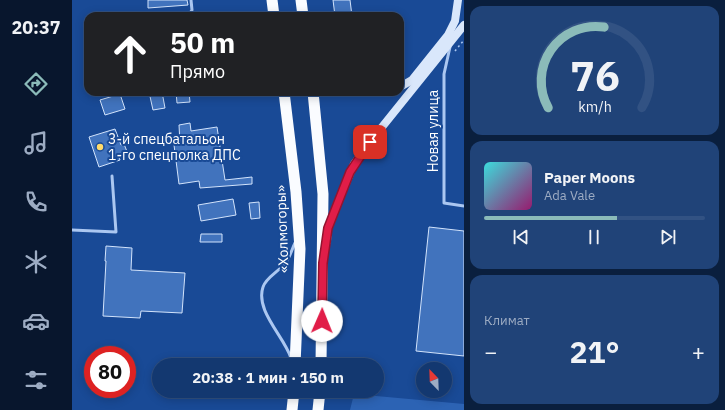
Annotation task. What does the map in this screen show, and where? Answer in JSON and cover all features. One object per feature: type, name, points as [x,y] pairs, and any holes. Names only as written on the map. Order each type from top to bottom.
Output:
[{"type":"highway","points":[[272,0],[274,12]]},
{"type":"highway","points":[[301,0],[302,12]]},
{"type":"highway","name":"«Холмогоры»","points":[[284,96],[296,192],[300,249],[294,358]]},
{"type":"highway","points":[[313,96],[324,194],[321,358]]},
{"type":"highway","points":[[292,410],[293,398]]},
{"type":"highway","points":[[318,410],[319,398]]},
{"type":"main road","points":[[404,85],[412,80],[448,35],[455,21],[458,0]]},
{"type":"main road","points":[[323,263],[328,228],[354,164],[464,25]]},
{"type":"lane","points":[[191,0],[192,10],[191,12]]},
{"type":"lane","name":"Новая улица","points":[[451,41],[444,74],[444,203],[464,206]]},
{"type":"lane","points":[[72,230],[116,232],[112,176]]},
{"type":"lane","points":[[291,358],[288,349],[265,314],[262,301],[263,287],[286,263],[299,234]]},
{"type":"shaded area","points":[[384,397],[464,404],[464,410],[350,410],[353,398],[384,398]]},
{"type":"building","points":[[148,0],[187,0],[188,5],[148,8]]},
{"type":"building","points":[[333,0],[350,0],[352,12],[334,12]]},
{"type":"building","points":[[113,96],[121,96],[125,109],[105,115],[100,100]]},
{"type":"building","points":[[150,96],[163,96],[165,108],[153,110]]},
{"type":"building","points":[[176,96],[189,96],[190,102],[177,103]]},
{"type":"building","points":[[190,123],[191,131],[217,127],[225,180],[252,177],[252,184],[200,188],[199,181],[179,184],[174,145],[180,144],[179,125]]},
{"type":"building","name":"3-й спецбатальон 1-го спецполка ДПС","points":[[115,129],[121,145],[124,144],[128,154],[119,157],[120,160],[99,167],[89,137]]},
{"type":"building","points":[[233,199],[236,215],[201,221],[198,205]]},
{"type":"building","points":[[259,202],[260,218],[251,219],[249,203]]},
{"type":"building","points":[[429,227],[464,231],[464,356],[416,351]]},
{"type":"building","points":[[201,234],[222,234],[222,242],[200,242]]},
{"type":"building","points":[[106,246],[132,248],[131,270],[185,273],[182,313],[141,311],[140,318],[103,316]]},
{"type":"place","name":"3-й спецбатальон 1-го спецполка ДПС","points":[[100,147]]},
{"type":"route","points":[[322,321],[323,263],[328,228],[350,172],[370,142]]}]
